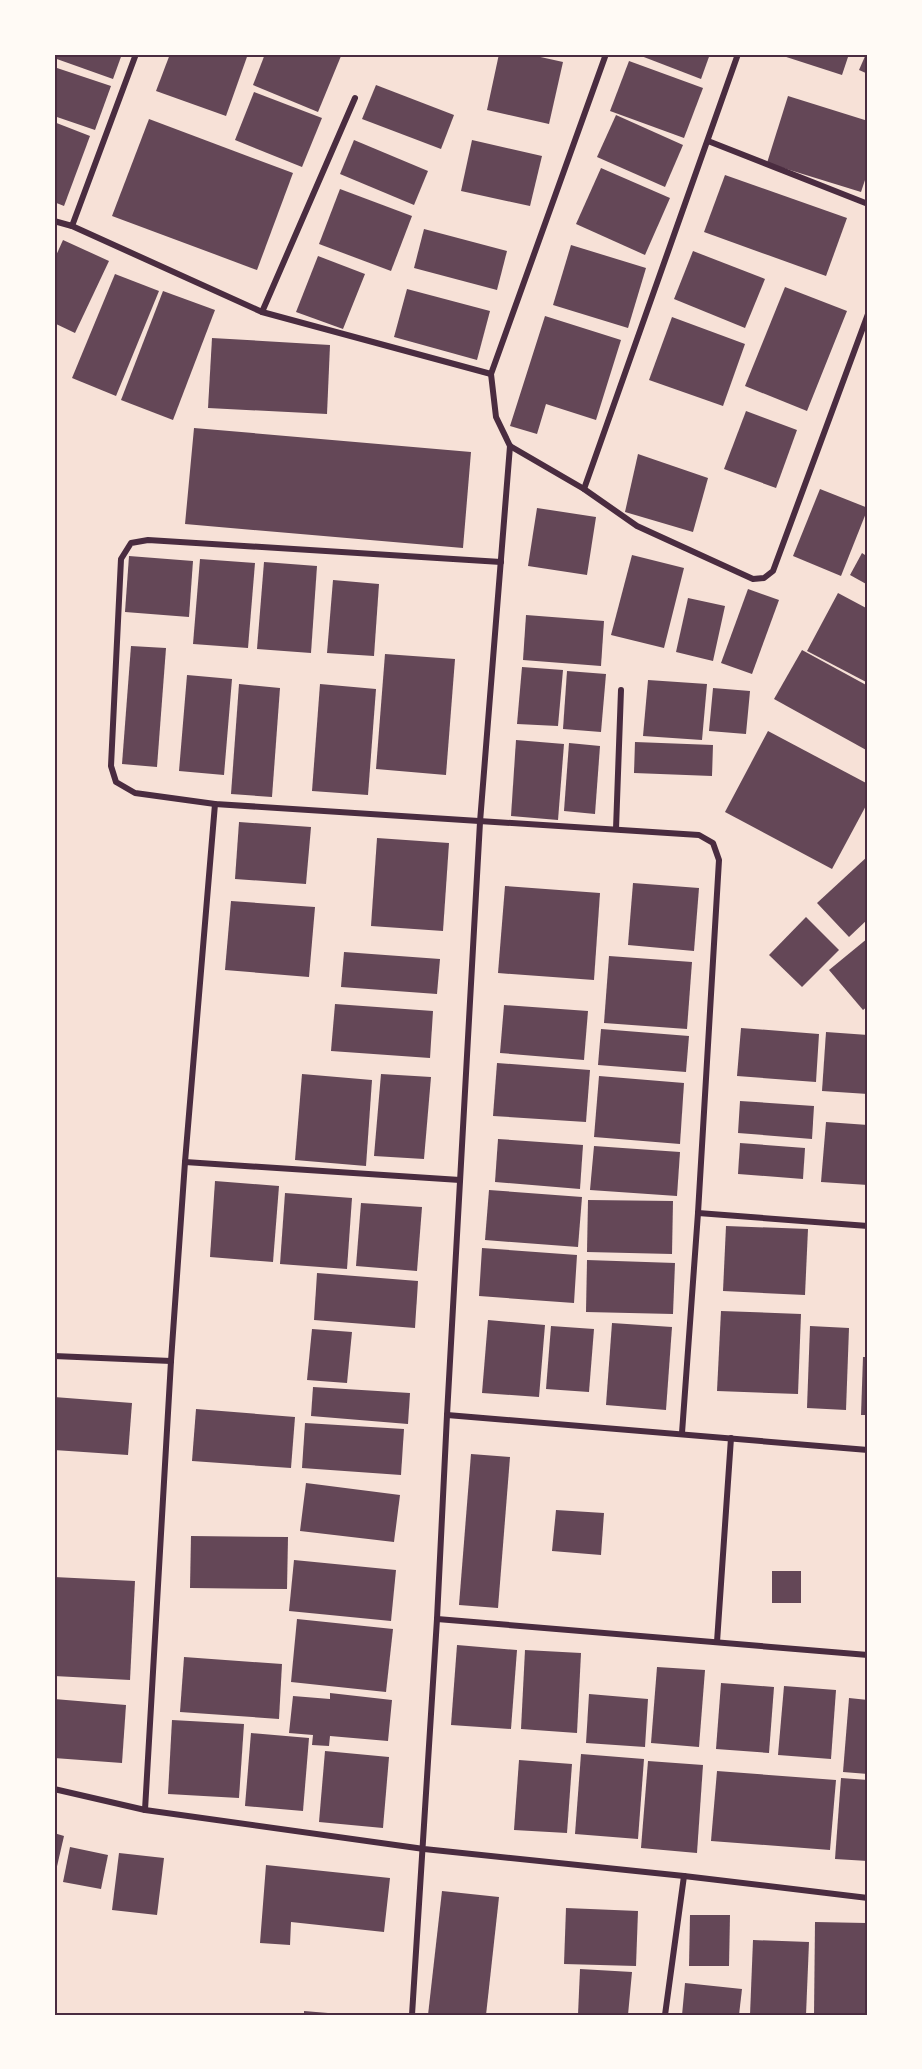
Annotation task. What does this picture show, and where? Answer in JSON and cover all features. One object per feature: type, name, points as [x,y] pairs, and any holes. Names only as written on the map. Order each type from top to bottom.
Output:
[{"type":"street","points":[[72,226],[136,54]]},
{"type":"street","points":[[412,2015],[424,1849],[480,822],[510,446],[496,417],[491,374],[606,54]]},
{"type":"street","points":[[584,489],[738,54]]},
{"type":"street","points":[[262,312],[356,98]]},
{"type":"street","points":[[708,141],[868,204]]},
{"type":"street","points":[[54,221],[72,226],[262,312],[491,374]]},
{"type":"street","points":[[510,446],[584,489],[637,526],[753,579],[764,578],[773,571],[868,314]]},
{"type":"street","points":[[501,562],[148,540],[130,543],[121,559],[111,766],[116,782],[135,794],[215,804],[699,835],[713,843],[719,860],[682,1433]]},
{"type":"street","points":[[616,829],[621,690]]},
{"type":"street","points":[[145,1810],[171,1361],[215,804]]},
{"type":"street","points":[[185,1162],[460,1180]]},
{"type":"street","points":[[698,1213],[868,1226]]},
{"type":"street","points":[[54,1356],[171,1361]]},
{"type":"street","points":[[447,1415],[868,1450]]},
{"type":"street","points":[[717,1642],[731,1438]]},
{"type":"street","points":[[437,1619],[868,1655]]},
{"type":"street","points":[[54,1789],[145,1810],[424,1849],[868,1898]]},
{"type":"street","points":[[665,2015],[684,1876]]},
{"type":"building","points":[[54,54],[122,54],[113,79],[54,58]]},
{"type":"building","points":[[170,54],[248,54],[226,116],[156,91]]},
{"type":"building","points":[[265,54],[337,54],[341,56],[318,112],[253,85]]},
{"type":"building","points":[[499,54],[527,54],[563,62],[549,124],[487,110]]},
{"type":"building","points":[[636,54],[710,54],[701,79]]},
{"type":"building","points":[[777,54],[849,54],[842,75]]},
{"type":"building","points":[[868,54],[868,74],[859,70]]},
{"type":"building","points":[[629,61],[703,88],[684,138],[610,111]]},
{"type":"building","points":[[54,67],[111,86],[95,130],[54,116]]},
{"type":"building","points":[[376,85],[454,115],[441,149],[362,119]]},
{"type":"building","points":[[254,92],[322,118],[302,167],[235,140]]},
{"type":"building","points":[[788,96],[868,121],[868,171],[861,192],[767,163]]},
{"type":"building","points":[[616,115],[683,145],[665,187],[597,157]]},
{"type":"building","points":[[149,119],[293,173],[257,270],[112,216]]},
{"type":"building","points":[[54,122],[90,136],[64,206],[54,202]]},
{"type":"building","points":[[354,140],[428,171],[414,205],[340,174]]},
{"type":"building","points":[[472,140],[542,156],[530,206],[461,191]]},
{"type":"building","points":[[601,168],[670,198],[645,255],[576,224]]},
{"type":"building","points":[[725,175],[847,218],[826,276],[704,232]]},
{"type":"building","points":[[340,189],[412,216],[391,271],[319,244]]},
{"type":"building","points":[[424,229],[507,251],[497,290],[414,268]]},
{"type":"building","points":[[63,240],[109,261],[75,333],[54,323],[54,260]]},
{"type":"building","points":[[571,245],[646,268],[628,328],[553,305]]},
{"type":"building","points":[[693,251],[765,279],[745,328],[674,299]]},
{"type":"building","points":[[318,256],[365,274],[343,329],[296,312]]},
{"type":"building","points":[[115,274],[159,291],[116,396],[72,378]]},
{"type":"building","points":[[785,287],[847,311],[807,411],[745,386]]},
{"type":"building","points":[[407,289],[490,311],[477,360],[394,337]]},
{"type":"building","points":[[163,291],[215,310],[173,420],[121,400]]},
{"type":"building","points":[[545,316],[621,340],[596,420],[546,404],[537,434],[510,426]]},
{"type":"building","points":[[672,317],[745,344],[723,406],[649,380]]},
{"type":"building","points":[[212,338],[330,345],[327,414],[208,408]]},
{"type":"building","points":[[746,411],[797,430],[776,488],[724,469]]},
{"type":"building","points":[[194,428],[471,452],[463,548],[185,524]]},
{"type":"building","points":[[638,454],[708,478],[693,532],[625,512]]},
{"type":"building","points":[[820,489],[868,508],[841,576],[793,556]]},
{"type":"building","points":[[537,508],[596,517],[587,575],[528,566]]},
{"type":"building","points":[[862,553],[868,557],[868,585],[850,575]]},
{"type":"building","points":[[632,555],[684,568],[664,648],[611,635]]},
{"type":"building","points":[[129,556],[193,561],[189,617],[125,612]]},
{"type":"building","points":[[200,559],[255,563],[248,648],[193,644]]},
{"type":"building","points":[[264,562],[317,566],[311,653],[257,649]]},
{"type":"building","points":[[333,580],[379,584],[374,656],[327,653]]},
{"type":"building","points":[[748,589],[779,600],[752,674],[721,663]]},
{"type":"building","points":[[838,593],[868,609],[868,683],[807,651]]},
{"type":"building","points":[[688,598],[725,606],[713,661],[676,652]]},
{"type":"building","points":[[526,615],[604,621],[601,666],[523,660]]},
{"type":"building","points":[[131,646],[166,648],[157,767],[122,764]]},
{"type":"building","points":[[802,650],[868,686],[868,751],[774,699]]},
{"type":"building","points":[[385,654],[455,659],[446,775],[376,769]]},
{"type":"building","points":[[522,667],[563,670],[558,726],[517,724]]},
{"type":"building","points":[[567,671],[606,674],[601,732],[563,729]]},
{"type":"building","points":[[187,675],[232,679],[224,775],[179,771]]},
{"type":"building","points":[[648,680],[707,684],[702,740],[643,736]]},
{"type":"building","points":[[239,684],[280,688],[272,797],[231,794]]},
{"type":"building","points":[[320,684],[376,689],[368,795],[312,791]]},
{"type":"building","points":[[713,688],[750,691],[746,734],[709,731]]},
{"type":"building","points":[[768,731],[868,784],[868,802],[832,869],[725,812]]},
{"type":"building","points":[[516,740],[564,744],[558,820],[511,816]]},
{"type":"building","points":[[635,742],[713,745],[712,776],[634,773]]},
{"type":"building","points":[[569,743],[600,746],[595,814],[564,811]]},
{"type":"building","points":[[239,822],[311,827],[306,884],[235,879]]},
{"type":"building","points":[[377,838],[449,843],[443,931],[371,926]]},
{"type":"building","points":[[868,856],[868,919],[849,937],[817,903]]},
{"type":"building","points":[[633,883],[699,888],[694,951],[628,945]]},
{"type":"building","points":[[505,886],[600,893],[594,980],[498,973]]},
{"type":"building","points":[[231,901],[315,907],[309,977],[225,970]]},
{"type":"building","points":[[806,917],[839,950],[802,987],[769,955]]},
{"type":"building","points":[[868,938],[868,1006],[863,1010],[829,970]]},
{"type":"building","points":[[344,952],[440,959],[437,994],[341,987]]},
{"type":"building","points":[[609,956],[692,962],[687,1029],[604,1023]]},
{"type":"building","points":[[335,1004],[433,1011],[430,1058],[331,1051]]},
{"type":"building","points":[[504,1005],[588,1011],[584,1060],[500,1053]]},
{"type":"building","points":[[741,1028],[819,1034],[816,1082],[737,1076]]},
{"type":"building","points":[[601,1029],[689,1036],[686,1072],[598,1065]]},
{"type":"building","points":[[826,1032],[868,1035],[868,1094],[822,1091]]},
{"type":"building","points":[[497,1063],[590,1070],[586,1122],[493,1116]]},
{"type":"building","points":[[302,1074],[372,1080],[366,1166],[295,1160]]},
{"type":"building","points":[[381,1074],[431,1077],[424,1159],[374,1156]]},
{"type":"building","points":[[599,1076],[684,1083],[680,1144],[594,1137]]},
{"type":"building","points":[[740,1101],[814,1106],[812,1139],[738,1133]]},
{"type":"building","points":[[826,1122],[868,1125],[868,1185],[821,1182]]},
{"type":"building","points":[[498,1139],[583,1145],[580,1189],[495,1182]]},
{"type":"building","points":[[740,1143],[805,1148],[803,1179],[738,1174]]},
{"type":"building","points":[[594,1146],[680,1152],[677,1196],[590,1190]]},
{"type":"building","points":[[215,1181],[279,1186],[273,1262],[210,1257]]},
{"type":"building","points":[[489,1190],[582,1197],[578,1247],[485,1240]]},
{"type":"building","points":[[285,1193],[352,1198],[347,1269],[280,1264]]},
{"type":"building","points":[[588,1200],[673,1201],[672,1254],[587,1252]]},
{"type":"building","points":[[361,1203],[422,1207],[417,1271],[356,1266]]},
{"type":"building","points":[[726,1226],[808,1229],[805,1295],[723,1291]]},
{"type":"building","points":[[482,1248],[577,1255],[574,1303],[479,1296]]},
{"type":"building","points":[[587,1260],[675,1263],[673,1314],[586,1312]]},
{"type":"building","points":[[317,1273],[418,1281],[415,1328],[314,1320]]},
{"type":"building","points":[[721,1311],[801,1314],[798,1394],[717,1391]]},
{"type":"building","points":[[488,1320],[545,1325],[539,1397],[482,1393]]},
{"type":"building","points":[[612,1323],[672,1327],[666,1410],[606,1405]]},
{"type":"building","points":[[551,1326],[594,1329],[589,1392],[546,1389]]},
{"type":"building","points":[[810,1326],[849,1328],[846,1410],[807,1408]]},
{"type":"building","points":[[312,1329],[352,1332],[347,1383],[307,1380]]},
{"type":"building","points":[[863,1357],[868,1357],[868,1415],[861,1415]]},
{"type":"building","points":[[313,1387],[410,1393],[408,1424],[311,1416]]},
{"type":"building","points":[[54,1397],[132,1403],[128,1455],[54,1450]]},
{"type":"building","points":[[196,1409],[295,1417],[291,1468],[192,1461]]},
{"type":"building","points":[[305,1423],[404,1429],[401,1475],[302,1468]]},
{"type":"building","points":[[471,1454],[510,1457],[498,1608],[459,1605]]},
{"type":"building","points":[[306,1483],[400,1495],[394,1542],[300,1531]]},
{"type":"building","points":[[556,1510],[604,1513],[601,1555],[552,1551]]},
{"type":"building","points":[[191,1536],[288,1537],[287,1589],[190,1588]]},
{"type":"building","points":[[294,1560],[396,1570],[391,1621],[289,1611]]},
{"type":"building","points":[[772,1571],[801,1571],[801,1603],[772,1603]]},
{"type":"building","points":[[54,1577],[135,1581],[130,1680],[54,1676]]},
{"type":"building","points":[[297,1619],[393,1629],[386,1692],[291,1682]]},
{"type":"building","points":[[457,1645],[517,1650],[511,1729],[451,1725]]},
{"type":"building","points":[[525,1650],[581,1653],[577,1733],[521,1729]]},
{"type":"building","points":[[184,1657],[282,1664],[279,1719],[180,1712]]},
{"type":"building","points":[[657,1667],[705,1670],[699,1747],[651,1743]]},
{"type":"building","points":[[721,1683],[774,1687],[769,1753],[716,1749]]},
{"type":"building","points":[[784,1686],[836,1690],[831,1759],[778,1755]]},
{"type":"building","points":[[330,1693],[392,1700],[388,1741],[330,1736],[329,1746],[312,1745],[313,1735],[289,1733],[293,1696],[330,1699]]},
{"type":"building","points":[[589,1694],[648,1699],[645,1747],[586,1743]]},
{"type":"building","points":[[849,1698],[868,1700],[868,1774],[843,1772]]},
{"type":"building","points":[[54,1699],[126,1705],[122,1763],[54,1758]]},
{"type":"building","points":[[172,1720],[244,1724],[239,1798],[168,1794]]},
{"type":"building","points":[[251,1733],[309,1738],[303,1811],[245,1806]]},
{"type":"building","points":[[325,1751],[389,1757],[383,1828],[319,1822]]},
{"type":"building","points":[[581,1754],[644,1759],[638,1839],[575,1834]]},
{"type":"building","points":[[519,1760],[572,1764],[567,1833],[514,1830]]},
{"type":"building","points":[[648,1761],[703,1765],[697,1853],[641,1848]]},
{"type":"building","points":[[717,1771],[836,1780],[830,1850],[711,1841]]},
{"type":"building","points":[[841,1778],[868,1780],[868,1861],[835,1859]]},
{"type":"building","points":[[54,1833],[64,1836],[55,1875],[54,1875]]},
{"type":"building","points":[[70,1847],[108,1855],[101,1889],[63,1882]]},
{"type":"building","points":[[119,1853],[164,1858],[157,1915],[112,1910]]},
{"type":"building","points":[[266,1865],[390,1878],[384,1932],[291,1922],[290,1945],[260,1943]]},
{"type":"building","points":[[442,1891],[499,1897],[486,2015],[428,2015]]},
{"type":"building","points":[[566,1908],[638,1911],[636,1966],[564,1964]]},
{"type":"building","points":[[690,1915],[730,1915],[729,1966],[689,1966]]},
{"type":"building","points":[[815,1922],[866,1923],[865,2015],[814,2015]]},
{"type":"building","points":[[753,1940],[809,1942],[806,2015],[750,2015]]},
{"type":"building","points":[[580,1969],[632,1972],[628,2015],[578,2015]]},
{"type":"building","points":[[685,1983],[742,1989],[739,2015],[682,2015]]},
{"type":"building","points":[[304,2011],[328,2013],[328,2015],[304,2015]]}]
